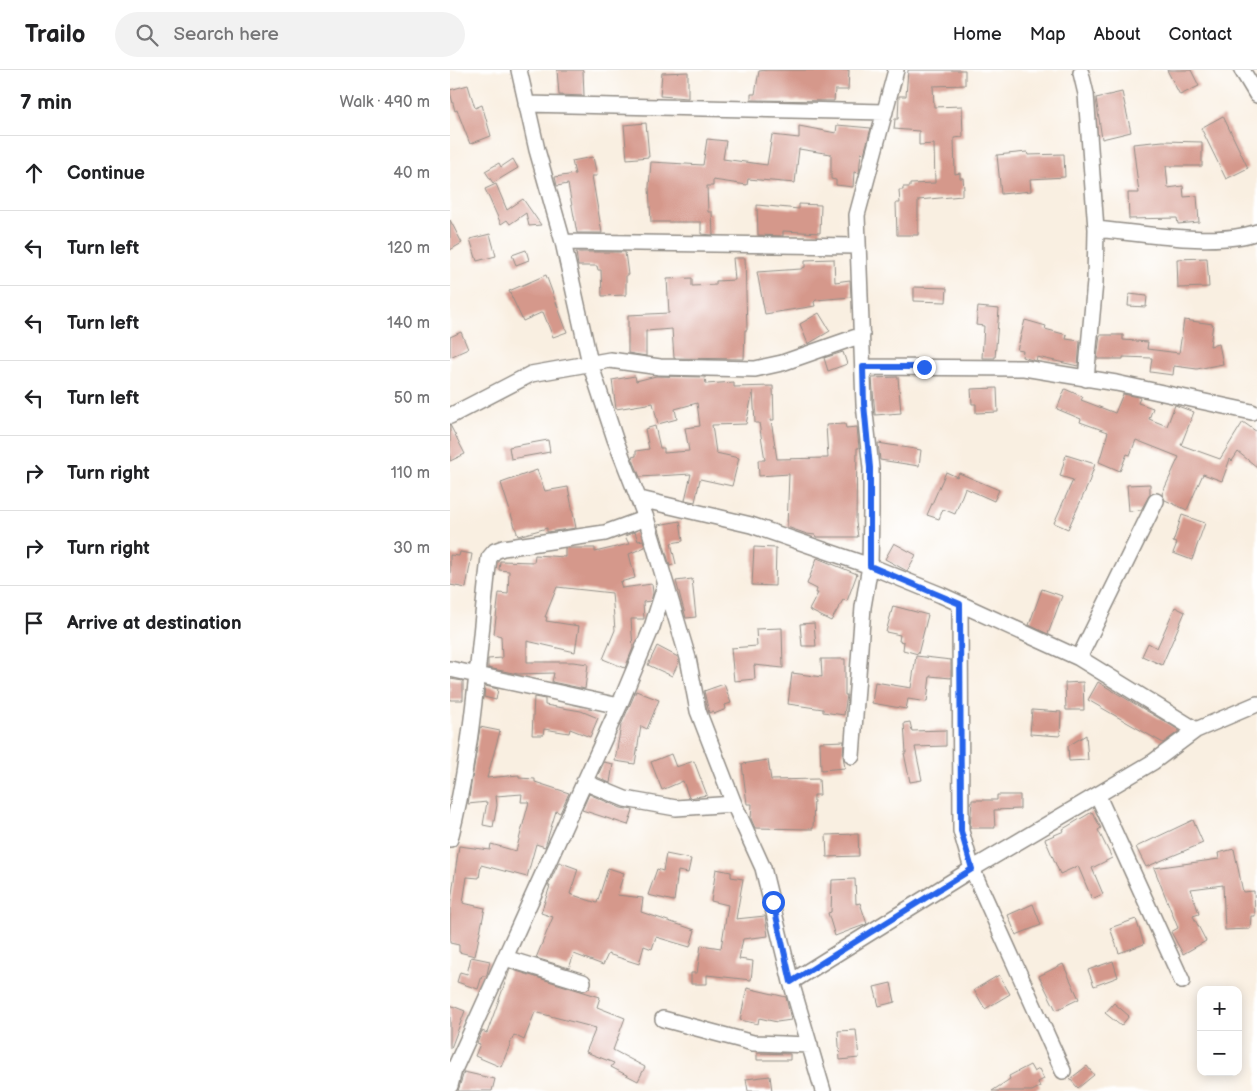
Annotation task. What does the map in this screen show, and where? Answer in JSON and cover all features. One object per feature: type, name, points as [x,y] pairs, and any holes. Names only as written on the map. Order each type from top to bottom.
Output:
[{"type":"street","points":[[519,70],[526,104],[563,242],[590,363],[615,439],[646,518],[688,658],[698,711],[734,804],[763,868],[791,982],[823,1091]]},
{"type":"street","points":[[852,756],[863,607],[870,566],[870,468],[864,404],[857,246],[858,215],[896,70]]},
{"type":"street","points":[[1242,70],[1257,95]]},
{"type":"street","points":[[1081,71],[1086,94],[1096,229],[1095,282],[1086,378]]},
{"type":"street","points":[[526,104],[886,112]]},
{"type":"street","points":[[1096,229],[1190,237],[1241,238],[1257,232]]},
{"type":"street","points":[[563,242],[857,246]]},
{"type":"street","points":[[450,416],[531,374],[610,360],[660,367],[755,369],[782,363],[862,335]]},
{"type":"street","points":[[863,367],[1024,368],[1086,378],[1252,412]]},
{"type":"street","points":[[640,499],[751,525],[870,566],[1079,658],[1196,730]]},
{"type":"street","points":[[1079,658],[1156,502]]},
{"type":"street","points":[[450,839],[459,797],[478,674],[489,558],[494,551],[503,548],[605,533],[646,518]]},
{"type":"street","points":[[450,1086],[454,1070],[652,627],[665,586]]},
{"type":"street","points":[[960,604],[961,831],[972,869],[1063,1071]]},
{"type":"street","points":[[450,669],[618,706]]},
{"type":"street","points":[[791,982],[972,869],[1153,762],[1196,730],[1257,704]]},
{"type":"street","points":[[584,782],[625,799],[676,808],[734,804]]},
{"type":"street","points":[[1098,796],[1182,981]]},
{"type":"street","points":[[505,958],[583,982]]},
{"type":"street","points":[[663,1019],[753,1043],[810,1045]]},
{"type":"building","points":[[557,70],[583,70],[584,96],[559,95]]},
{"type":"building","points":[[849,70],[848,90],[835,90],[834,101],[751,100],[751,94],[755,94],[759,71]]},
{"type":"building","points":[[908,70],[965,70],[965,85],[933,86],[934,107],[962,106],[963,137],[954,138],[955,174],[960,173],[960,178],[963,178],[964,189],[962,189],[962,196],[918,200],[918,235],[897,235],[896,203],[900,203],[899,190],[903,190],[903,187],[910,187],[910,184],[935,183],[934,144],[919,145],[919,131],[894,129],[895,119],[898,119],[899,96],[906,96]]},
{"type":"building","points":[[1167,70],[1191,70],[1199,86],[1180,95]]},
{"type":"building","points":[[688,72],[688,98],[660,96],[662,73]]},
{"type":"building","points":[[468,85],[475,108],[482,105],[491,136],[470,144],[457,110],[455,111],[450,92],[450,90]]},
{"type":"building","points":[[1122,92],[1131,132],[1102,139],[1096,98]]},
{"type":"building","points":[[1223,116],[1248,168],[1226,179],[1201,128]]},
{"type":"building","points":[[646,123],[649,157],[627,159],[624,125]]},
{"type":"building","points":[[837,125],[871,128],[864,154],[861,153],[859,173],[854,172],[853,187],[836,185],[836,180],[831,179],[831,154],[799,149],[795,183],[748,179],[747,185],[713,180],[713,186],[707,186],[708,212],[712,212],[713,235],[701,234],[701,222],[651,222],[649,187],[651,162],[703,165],[707,139],[726,141],[723,159],[767,165],[772,135],[799,138],[799,126],[836,133]]},
{"type":"building","points":[[1163,141],[1202,142],[1202,166],[1166,166],[1168,188],[1183,186],[1184,197],[1197,196],[1199,222],[1178,224],[1177,218],[1129,219],[1128,193],[1139,193],[1133,144]]},
{"type":"building","points":[[1027,152],[1028,155],[1064,154],[1065,177],[1030,179],[1031,191],[1001,194],[997,155]]},
{"type":"building","points":[[593,157],[597,176],[592,176],[602,233],[577,233],[568,184],[557,186],[555,177],[575,174],[572,161]]},
{"type":"building","points":[[513,159],[518,168],[493,183],[485,171],[499,163],[501,167]]},
{"type":"building","points":[[496,184],[507,210],[523,199],[541,225],[529,226],[526,213],[510,224],[507,220],[501,224],[485,189]]},
{"type":"building","points":[[799,204],[821,205],[820,233],[783,231],[783,236],[758,235],[757,205],[799,209]]},
{"type":"building","points":[[450,220],[462,243],[450,250]]},
{"type":"building","points":[[490,234],[496,256],[477,261],[470,239]]},
{"type":"building","points":[[526,250],[529,260],[516,265],[512,255]]},
{"type":"building","points":[[576,252],[625,252],[628,275],[626,275],[626,295],[602,296],[601,270],[598,270],[597,266],[578,266]]},
{"type":"building","points":[[733,258],[745,258],[747,330],[745,330],[744,359],[674,358],[672,329],[646,331],[646,356],[628,353],[628,315],[669,313],[667,279],[692,278],[692,286],[716,285],[716,281],[735,280]]},
{"type":"building","points":[[1207,258],[1209,287],[1178,288],[1177,259]]},
{"type":"building","points":[[834,259],[835,282],[850,280],[851,297],[816,300],[814,302],[815,306],[765,314],[757,272],[801,269],[805,267],[805,260]]},
{"type":"building","points":[[546,275],[567,332],[553,337],[543,312],[523,321],[509,291]]},
{"type":"building","points":[[914,287],[947,288],[946,302],[914,301]]},
{"type":"building","points":[[1129,294],[1147,296],[1146,307],[1128,306]]},
{"type":"building","points":[[978,307],[999,309],[995,358],[982,358],[984,326],[976,325]]},
{"type":"building","points":[[819,313],[830,331],[808,344],[800,324]]},
{"type":"building","points":[[1025,320],[1046,326],[1045,329],[1067,335],[1066,339],[1080,341],[1078,366],[1037,357],[1036,361],[1022,357],[1023,351],[1017,350]]},
{"type":"building","points":[[1184,320],[1213,324],[1210,346],[1219,344],[1223,364],[1197,369],[1174,366],[1173,375],[1150,372],[1152,358],[1123,357],[1123,359],[1097,359],[1100,335],[1123,335],[1123,340],[1148,342],[1147,349],[1179,353]]},
{"type":"building","points":[[461,332],[468,349],[450,357],[450,337]]},
{"type":"building","points":[[843,352],[847,364],[828,371],[824,358]]},
{"type":"building","points":[[635,376],[636,381],[656,376],[705,377],[706,384],[734,382],[734,387],[773,386],[774,420],[771,420],[777,459],[828,458],[826,425],[845,424],[846,428],[857,427],[859,448],[857,448],[856,522],[858,537],[816,537],[815,535],[787,527],[789,474],[759,476],[758,460],[765,460],[759,423],[755,423],[753,391],[746,424],[712,425],[716,453],[739,458],[732,486],[700,479],[695,502],[685,500],[691,474],[640,477],[632,457],[636,456],[636,451],[649,449],[645,429],[655,426],[660,448],[664,448],[664,453],[689,451],[685,428],[700,426],[697,403],[675,409],[677,419],[658,424],[653,403],[616,409],[612,380]]},
{"type":"building","points":[[898,377],[901,413],[875,415],[872,378]]},
{"type":"building","points":[[997,388],[998,412],[976,413],[976,404],[972,404],[971,389]]},
{"type":"building","points":[[1065,389],[1083,397],[1081,400],[1115,413],[1123,394],[1138,397],[1140,398],[1138,403],[1153,408],[1149,419],[1167,426],[1175,405],[1194,412],[1181,445],[1220,459],[1243,422],[1257,432],[1257,467],[1238,452],[1232,461],[1230,459],[1222,481],[1203,474],[1187,510],[1165,500],[1162,494],[1179,457],[1136,440],[1130,455],[1127,454],[1120,471],[1099,462],[1108,432],[1080,422],[1081,419],[1057,409]]},
{"type":"building","points":[[450,425],[465,454],[450,461]]},
{"type":"building","points":[[548,440],[550,452],[511,459],[509,447]]},
{"type":"building","points":[[878,443],[921,450],[919,466],[880,460]]},
{"type":"building","points":[[1066,455],[1095,464],[1088,485],[1068,529],[1054,523],[1073,480],[1060,476]]},
{"type":"building","points":[[537,470],[545,491],[568,487],[576,528],[547,532],[547,528],[518,536],[501,483]]},
{"type":"building","points":[[946,472],[957,477],[959,473],[999,490],[994,501],[965,488],[955,514],[943,509],[939,519],[927,515]]},
{"type":"building","points":[[1150,484],[1150,494],[1141,510],[1129,511],[1127,485]]},
{"type":"building","points":[[1182,515],[1205,523],[1192,560],[1173,553],[1177,543],[1173,542]]},
{"type":"building","points":[[680,521],[683,541],[671,543],[676,564],[670,566],[658,525]]},
{"type":"building","points":[[635,532],[638,541],[643,540],[645,547],[629,554],[635,578],[620,582],[622,588],[652,584],[653,593],[651,601],[643,602],[644,619],[631,619],[633,648],[625,668],[603,659],[615,630],[612,593],[557,587],[545,617],[547,617],[546,621],[579,626],[575,652],[527,641],[527,662],[573,662],[588,664],[585,689],[552,682],[554,673],[518,674],[488,668],[488,659],[502,658],[501,636],[494,634],[499,593],[508,594],[509,571],[499,570],[500,561],[534,562],[535,555],[565,557],[565,548],[595,548],[595,552],[629,544],[625,536]]},
{"type":"building","points":[[894,543],[916,555],[907,571],[885,559]]},
{"type":"building","points":[[754,547],[776,548],[775,586],[752,585]]},
{"type":"building","points":[[460,552],[472,554],[466,588],[450,585],[450,555],[459,556]]},
{"type":"building","points":[[817,558],[857,574],[847,601],[843,600],[831,621],[809,610],[818,593],[816,593],[817,589],[807,584]]},
{"type":"building","points":[[692,579],[696,617],[686,618],[676,581]]},
{"type":"building","points":[[1042,589],[1062,596],[1048,634],[1029,625]]},
{"type":"building","points":[[893,606],[928,615],[918,654],[903,650],[904,642],[899,641],[900,635],[886,632]]},
{"type":"building","points":[[1175,607],[1185,612],[1162,665],[1142,656],[1148,643],[1157,648]]},
{"type":"building","points":[[814,623],[816,646],[802,646],[800,624]]},
{"type":"building","points":[[782,628],[783,668],[754,665],[755,679],[734,681],[731,648],[757,646],[756,629]]},
{"type":"building","points":[[657,646],[678,657],[679,662],[672,676],[648,665]]},
{"type":"building","points":[[916,656],[951,660],[951,678],[930,676],[927,702],[908,699],[906,709],[872,703],[875,682],[911,688]]},
{"type":"building","points":[[821,659],[845,659],[845,695],[847,695],[844,715],[823,712],[823,709],[788,704],[792,673],[822,677]]},
{"type":"building","points":[[450,679],[463,681],[463,700],[450,700]]},
{"type":"building","points":[[1083,682],[1084,710],[1066,710],[1065,683]]},
{"type":"building","points":[[1098,682],[1179,730],[1178,732],[1163,743],[1088,700]]},
{"type":"building","points":[[724,684],[731,703],[725,705],[726,709],[714,714],[713,711],[709,713],[704,691]]},
{"type":"building","points":[[485,686],[498,689],[496,700],[484,697]]},
{"type":"building","points":[[636,691],[659,700],[647,729],[641,726],[635,764],[615,761],[621,725]]},
{"type":"building","points":[[534,697],[545,699],[545,705],[581,711],[598,718],[590,737],[570,729],[569,733],[544,729],[543,735],[532,735]]},
{"type":"building","points":[[1032,710],[1061,712],[1060,736],[1030,734]]},
{"type":"building","points":[[910,722],[912,731],[946,730],[946,746],[915,747],[922,780],[910,782],[904,753],[906,753],[904,723]]},
{"type":"building","points":[[480,727],[500,731],[487,778],[519,775],[519,778],[535,779],[535,782],[569,793],[560,813],[556,811],[545,847],[536,844],[527,877],[481,865],[479,878],[467,877],[463,903],[485,908],[475,956],[459,952],[459,945],[450,943],[450,907],[459,846],[490,850],[491,844],[516,851],[529,802],[521,802],[522,794],[496,796],[497,805],[493,827],[483,825],[487,802],[468,804]]},
{"type":"building","points":[[1086,735],[1088,760],[1069,761],[1068,746]]},
{"type":"building","points":[[844,741],[843,756],[845,768],[821,770],[820,742]]},
{"type":"building","points":[[671,754],[676,767],[694,761],[707,795],[689,798],[683,781],[662,790],[651,762]]},
{"type":"building","points":[[768,760],[771,780],[819,779],[820,795],[814,795],[813,829],[755,828],[751,819],[752,804],[747,804],[742,764]]},
{"type":"building","points":[[604,762],[613,764],[610,783],[597,777]]},
{"type":"building","points":[[589,794],[621,808],[633,810],[628,825],[582,810]]},
{"type":"building","points":[[997,795],[1020,795],[1020,809],[994,810],[995,828],[970,828],[972,800],[997,800]]},
{"type":"building","points":[[1092,812],[1101,828],[1098,830],[1112,858],[1092,868],[1103,894],[1092,899],[1078,866],[1060,874],[1045,839],[1064,831],[1063,829]]},
{"type":"building","points":[[1193,820],[1203,843],[1146,867],[1136,847]]},
{"type":"building","points":[[858,834],[859,856],[827,857],[826,835]]},
{"type":"building","points":[[1234,849],[1243,892],[1254,891],[1255,916],[1251,916],[1250,929],[1225,930],[1223,885],[1191,889],[1199,914],[1193,916],[1206,941],[1183,954],[1171,932],[1178,928],[1154,868],[1219,859],[1218,853]]},
{"type":"building","points":[[666,854],[691,859],[688,873],[678,871],[674,901],[648,895],[657,869],[663,871]]},
{"type":"building","points":[[559,862],[578,869],[570,894],[597,903],[608,868],[624,873],[617,895],[643,898],[641,912],[695,930],[690,947],[656,937],[652,949],[644,946],[639,964],[608,954],[603,965],[574,954],[569,968],[536,958],[553,917],[541,913],[550,886],[548,886]]},
{"type":"building","points":[[716,869],[731,872],[731,877],[743,879],[736,919],[765,916],[768,936],[743,939],[739,959],[753,961],[751,980],[707,975],[707,984],[691,984],[691,973],[697,973],[701,945],[721,948],[728,905],[711,901]]},
{"type":"building","points":[[855,879],[856,904],[860,903],[867,924],[835,936],[828,913],[831,912],[832,880]]},
{"type":"building","points":[[1033,904],[1041,925],[1016,935],[1008,915]]},
{"type":"building","points":[[1136,919],[1144,944],[1119,953],[1110,928]]},
{"type":"building","points":[[471,957],[490,961],[487,974],[482,976],[478,989],[457,982],[460,972],[467,974]]},
{"type":"building","points":[[1113,961],[1118,977],[1094,986],[1088,970]]},
{"type":"building","points":[[1063,964],[1079,999],[1056,1010],[1039,976]]},
{"type":"building","points":[[510,969],[600,997],[597,1007],[625,1018],[613,1050],[645,1067],[638,1081],[611,1067],[614,1063],[586,1052],[596,1028],[535,1012],[524,1040],[514,1035],[501,1067],[475,1056],[480,1044],[477,1043],[482,1031],[487,1033]]},
{"type":"building","points":[[999,975],[1010,994],[985,1009],[974,990]]},
{"type":"building","points":[[891,983],[895,1002],[879,1006],[874,987]]},
{"type":"building","points":[[747,988],[786,997],[791,1020],[777,1022],[759,1018],[758,1024],[740,1020]]},
{"type":"building","points":[[1114,1003],[1129,1016],[1121,1026],[1105,1013]]},
{"type":"building","points":[[450,1005],[465,1011],[451,1048],[450,1048]]},
{"type":"building","points":[[856,1030],[859,1058],[840,1060],[838,1031]]},
{"type":"building","points":[[757,1053],[790,1054],[790,1060],[757,1060]]},
{"type":"building","points":[[1030,1065],[1034,1072],[1039,1069],[1044,1079],[1038,1082],[1040,1087],[1032,1091],[992,1091],[1010,1079],[1009,1076]]},
{"type":"building","points":[[1087,1066],[1094,1075],[1078,1088],[1070,1079]]},
{"type":"building","points":[[464,1072],[495,1079],[492,1091],[458,1091]]},
{"type":"building","points":[[770,1076],[772,1091],[748,1091],[746,1079]]},
{"type":"route","points":[[773,902],[791,982],[972,869],[961,831],[960,604],[870,566],[870,468],[864,404],[863,367],[924,367]]}]
